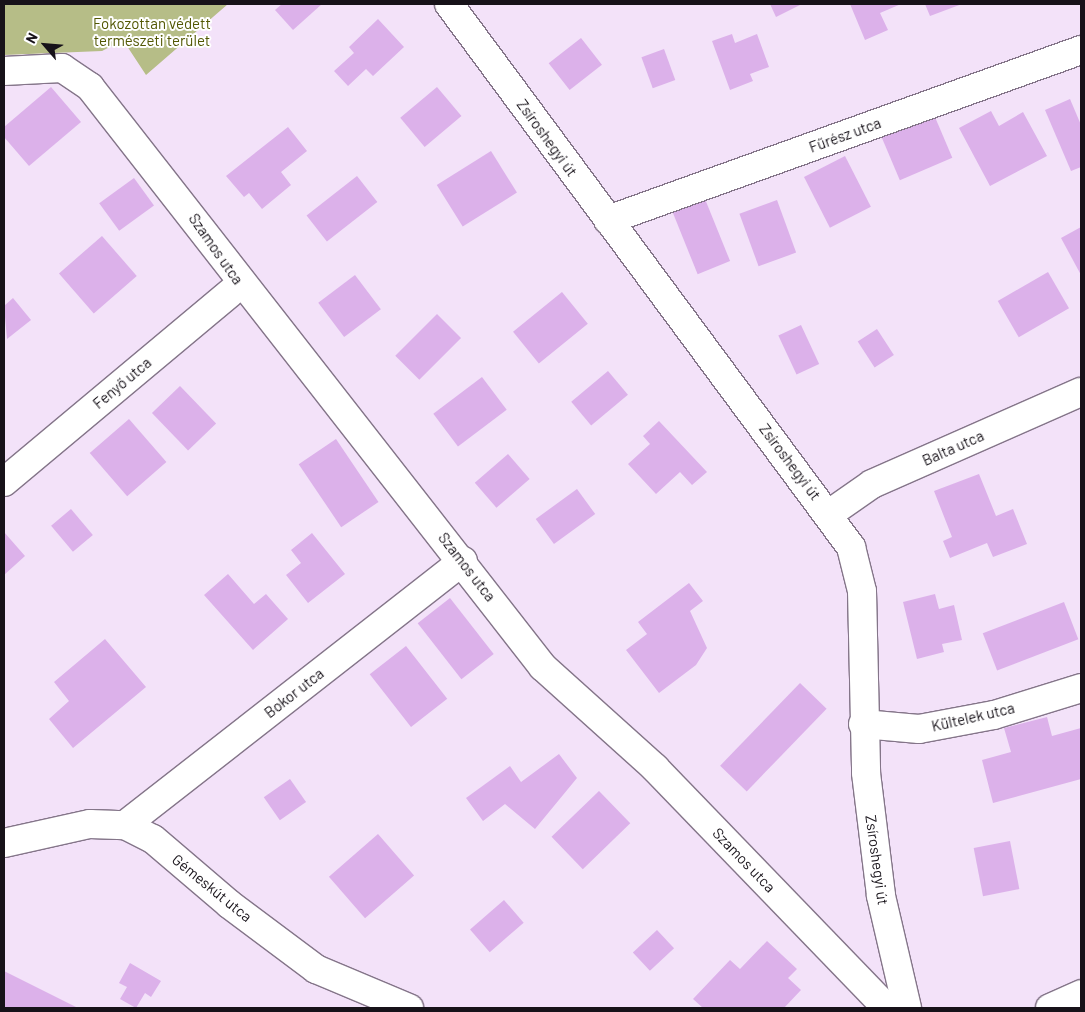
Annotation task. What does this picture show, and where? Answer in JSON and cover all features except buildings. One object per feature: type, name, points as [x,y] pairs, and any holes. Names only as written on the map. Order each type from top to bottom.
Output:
[{"type":"street","name":"Zsíroshegyi út","points":[[449,4],[608,220],[829,514],[850,547],[861,579],[862,724],[881,896],[907,1008]]},
{"type":"street","name":"Fűrész utca","points":[[608,220],[1081,50]]},
{"type":"street","name":"Szamos utca","points":[[4,71],[62,68],[90,86],[179,196],[241,284],[463,561],[543,667],[655,768],[888,1008]]},
{"type":"street","name":"Fenyő utca","points":[[4,482],[241,284]]},
{"type":"street","name":"Balta utca","points":[[829,514],[872,484],[1081,392]]},
{"type":"street","name":"Bokor utca","points":[[125,825],[463,561]]},
{"type":"street","name":"Kültelek utca","points":[[862,724],[919,729],[994,715],[1081,688]]},
{"type":"street","name":"Gémeskút utca","points":[[4,844],[90,824],[125,825],[153,838],[228,904],[316,969],[409,1008]]},
{"type":"street","points":[[1050,1008],[1081,994]]},
{"type":"green space","name":"Fokozottan védett természeti terület","points":[[4,4],[228,4],[146,75],[123,40],[102,51],[4,55]]}]
